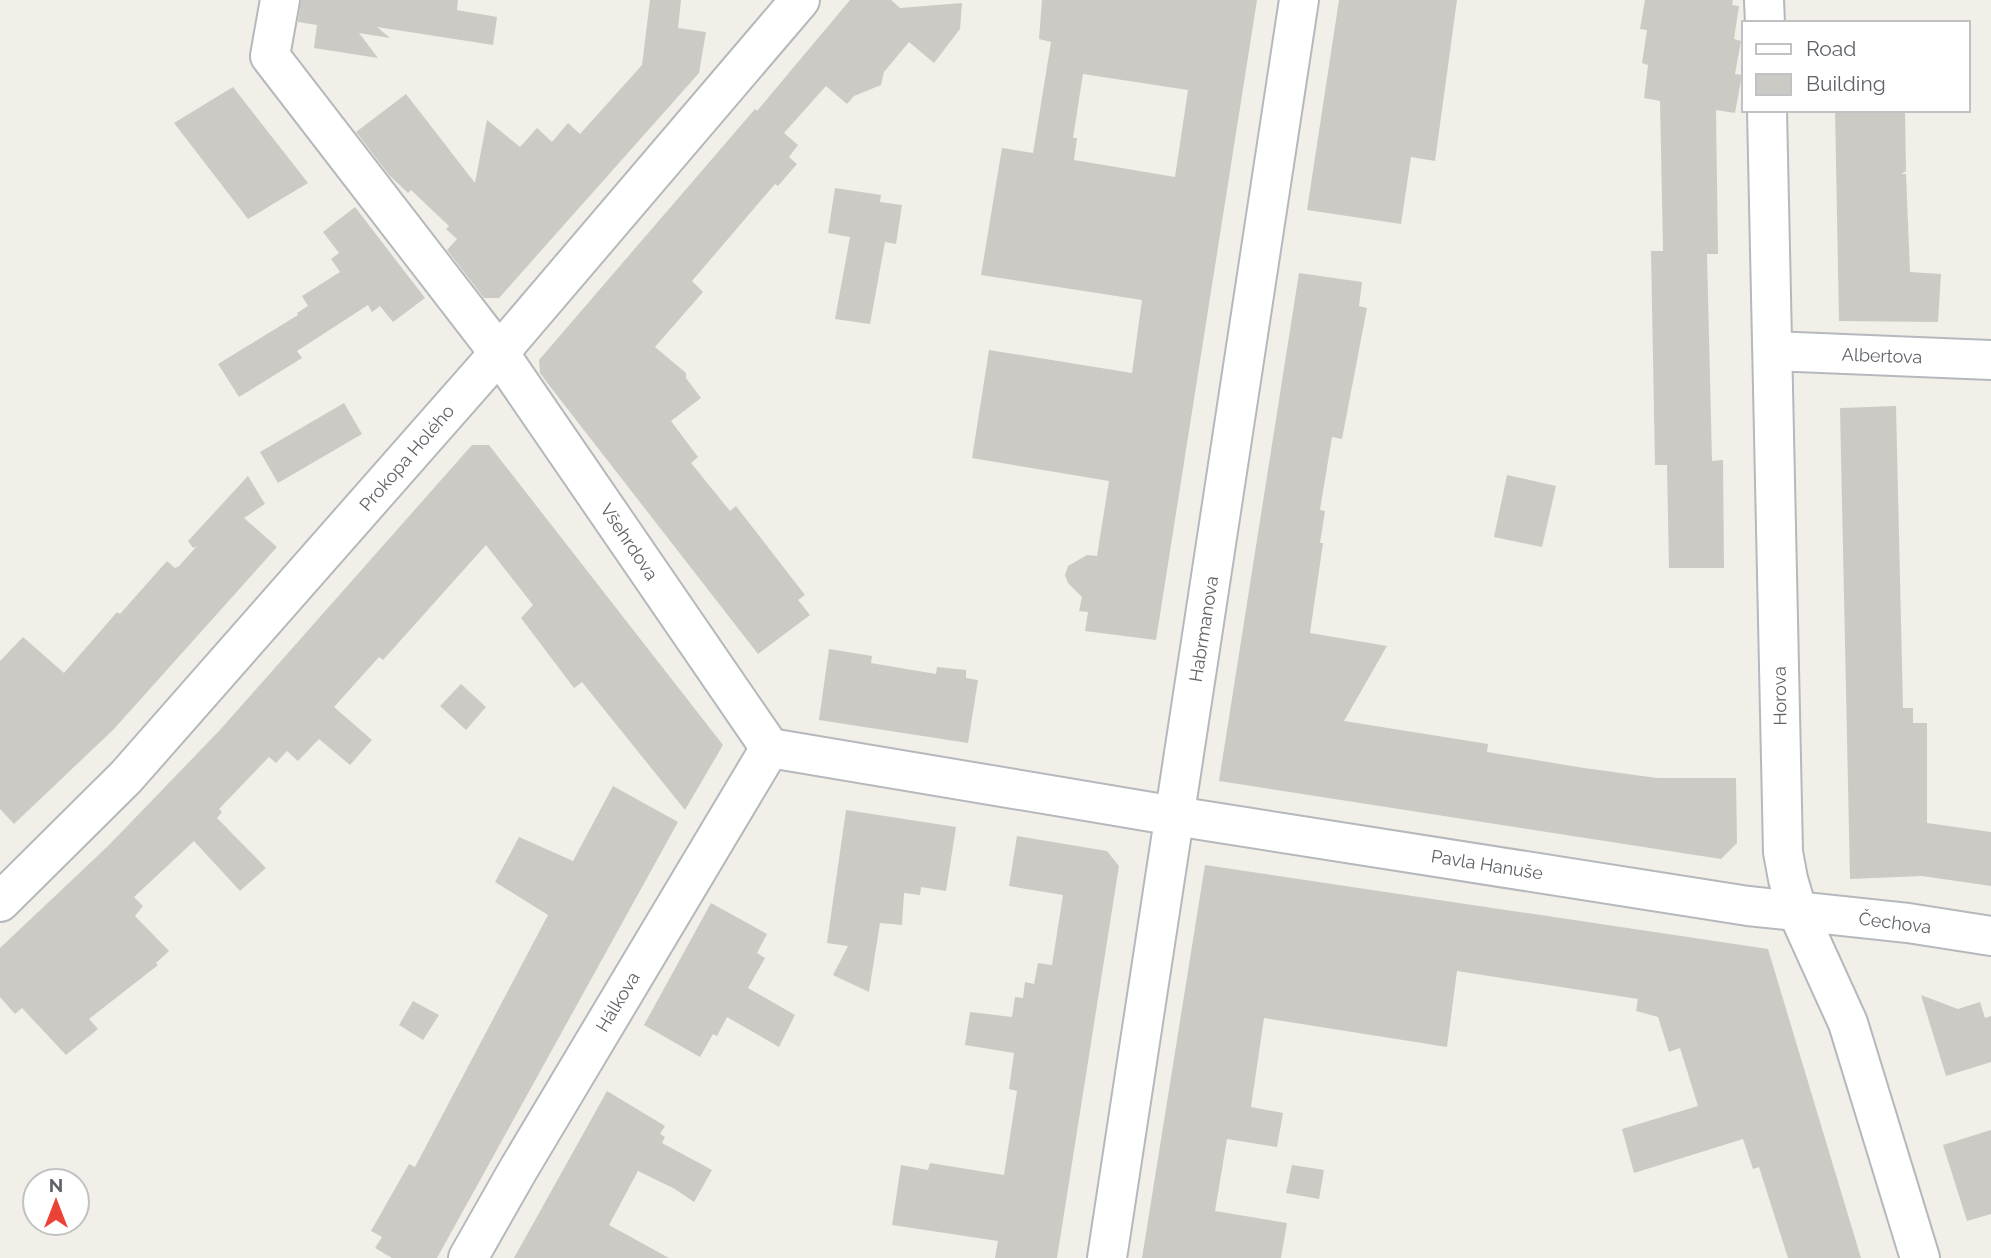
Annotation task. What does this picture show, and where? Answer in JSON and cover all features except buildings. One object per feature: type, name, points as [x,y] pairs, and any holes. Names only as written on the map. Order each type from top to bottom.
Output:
[{"type":"street","name":"Všehrdova","points":[[280,0],[270,56],[499,353],[770,748]]},
{"type":"street","name":"Prokopa Holého","points":[[0,902],[126,777],[499,353],[800,0]]},
{"type":"street","name":"Habrmanova","points":[[1107,1258],[1299,0]]},
{"type":"street","points":[[1764,0],[1765,21]]},
{"type":"street","name":"Horova","points":[[1767,112],[1783,852],[1798,913],[1848,1023],[1920,1258]]},
{"type":"street","name":"Albertova","points":[[1773,351],[1991,360]]},
{"type":"street","points":[[770,748],[1175,816]]},
{"type":"street","name":"Hálkova","points":[[468,1258],[770,748]]},
{"type":"street","name":"Pavla Hanuše","points":[[1175,816],[1798,913]]},
{"type":"street","name":"Čechova","points":[[1798,913],[1908,923],[1991,936]]}]
